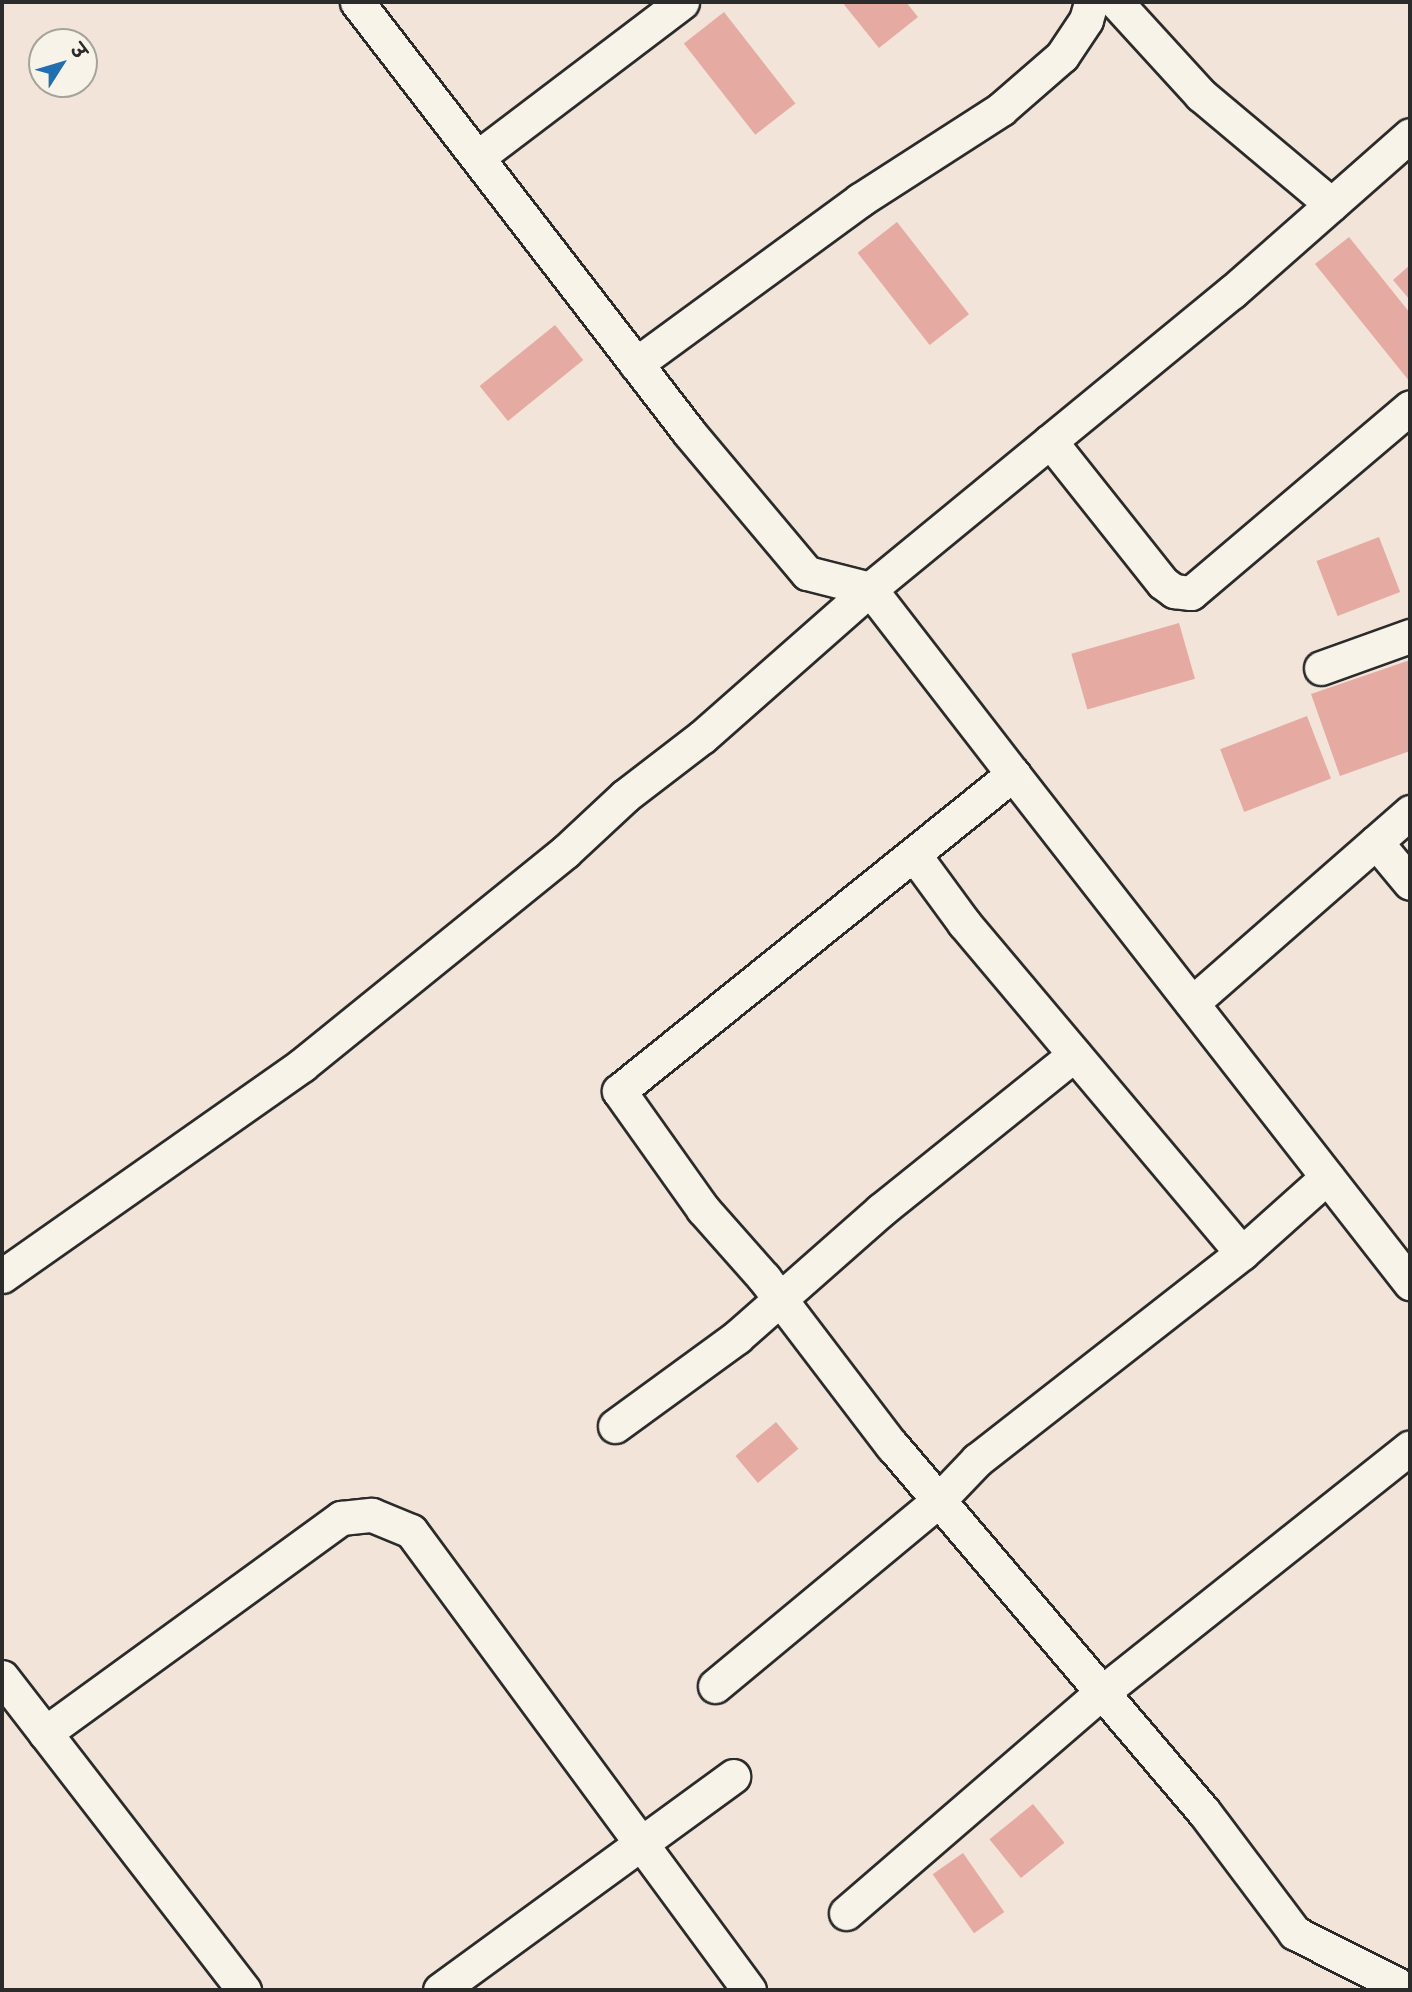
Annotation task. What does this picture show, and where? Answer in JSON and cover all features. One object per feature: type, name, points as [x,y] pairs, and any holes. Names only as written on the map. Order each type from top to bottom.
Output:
[{"type":"street","points":[[358,2],[636,364],[807,573],[870,589],[1410,1283]]},
{"type":"street","points":[[478,157],[682,2]]},
{"type":"street","points":[[636,364],[871,193],[1001,109],[1062,55],[1086,20],[1091,2]]},
{"type":"street","points":[[1116,2],[1201,95],[1331,204]]},
{"type":"street","points":[[2,1276],[302,1065],[565,852],[625,796],[702,737],[870,589],[1050,441],[1410,135]]},
{"type":"street","points":[[1050,441],[1163,583],[1174,591],[1191,593],[1410,407]]},
{"type":"street","points":[[1321,668],[1410,636]]},
{"type":"street","points":[[1013,774],[915,856],[740,990],[619,1091],[703,1209],[779,1298],[938,1501],[1100,1694],[1204,1812],[1295,1933],[1362,1980],[1408,1990]]},
{"type":"street","points":[[1192,1003],[1410,812]]},
{"type":"street","points":[[1376,842],[1410,883]]},
{"type":"street","points":[[915,856],[964,923],[1242,1253]]},
{"type":"street","points":[[615,1426],[737,1337],[881,1210],[1074,1055]]},
{"type":"street","points":[[715,1686],[938,1501],[977,1460],[1242,1253],[1327,1177]]},
{"type":"street","points":[[846,1913],[1100,1694],[1410,1447]]},
{"type":"street","points":[[45,1733],[341,1518],[372,1515],[411,1531],[749,1990]]},
{"type":"street","points":[[2,1677],[244,1990]]},
{"type":"street","points":[[440,1990],[733,1776]]},
{"type":"building","points":[[842,2],[906,2],[918,17],[879,48]]},
{"type":"building","points":[[724,12],[795,103],[755,135],[684,43]]},
{"type":"building","points":[[897,222],[969,314],[930,345],[858,253]]},
{"type":"building","points":[[1349,237],[1410,313],[1410,382],[1315,264]]},
{"type":"building","points":[[1410,265],[1410,300],[1393,280]]},
{"type":"building","points":[[555,325],[583,360],[508,421],[480,386]]},
{"type":"building","points":[[1379,537],[1400,592],[1338,616],[1316,561]]},
{"type":"building","points":[[1179,623],[1195,679],[1087,710],[1071,654]]},
{"type":"building","points":[[1410,660],[1410,751],[1340,776],[1311,694]]},
{"type":"building","points":[[1307,716],[1331,779],[1244,812],[1220,749]]},
{"type":"building","points":[[776,1422],[798,1449],[758,1483],[735,1456]]},
{"type":"building","points":[[1033,1804],[1064,1843],[1021,1878],[989,1839]]},
{"type":"building","points":[[963,1853],[1004,1912],[974,1933],[933,1874]]}]
